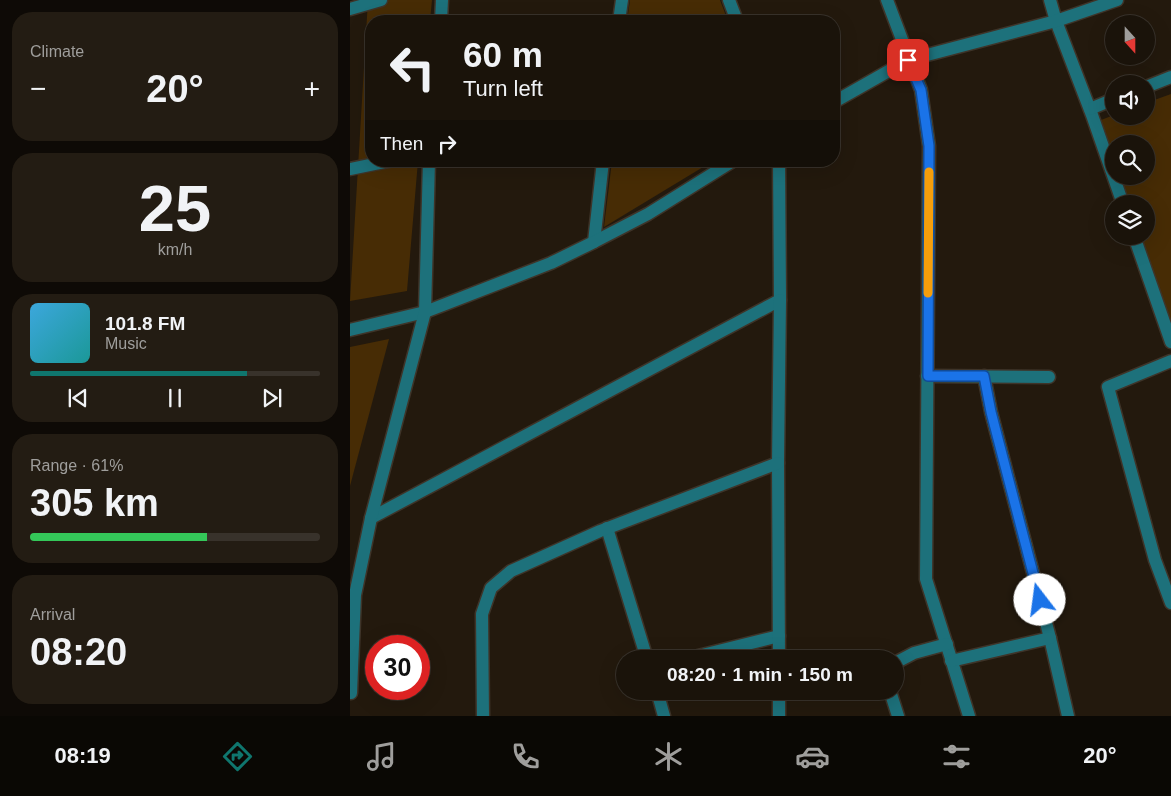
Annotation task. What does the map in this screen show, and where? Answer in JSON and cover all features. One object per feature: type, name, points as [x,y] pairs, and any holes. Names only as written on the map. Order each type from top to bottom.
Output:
[{"type":"street","points":[[350,9],[381,0]]},
{"type":"street","points":[[441,15],[442,0]]},
{"type":"street","points":[[620,15],[622,0]]},
{"type":"street","points":[[730,0],[735,15]]},
{"type":"street","points":[[886,0],[921,90],[929,146],[926,579],[969,716]]},
{"type":"street","points":[[1050,0],[1056,22],[1091,112],[1120,195]]},
{"type":"street","points":[[840,99],[908,60],[1056,22],[1117,0]]},
{"type":"street","points":[[1155,83],[1171,77]]},
{"type":"street","points":[[1091,112],[1105,104]]},
{"type":"street","points":[[350,169],[365,166]]},
{"type":"street","points":[[351,693],[352,592],[425,312],[429,167]]},
{"type":"street","points":[[594,242],[602,167]]},
{"type":"street","points":[[350,330],[425,312],[551,263],[648,214],[723,167]]},
{"type":"street","points":[[779,650],[780,167]]},
{"type":"street","points":[[1137,245],[1171,342]]},
{"type":"street","points":[[370,518],[780,300]]},
{"type":"street","points":[[1171,361],[1108,387],[1155,560],[1171,603]]},
{"type":"street","points":[[928,376],[1049,377]]},
{"type":"street","points":[[984,376],[991,412],[1050,638],[1068,716]]},
{"type":"street","points":[[483,716],[482,614],[491,588],[511,570],[608,528],[778,463]]},
{"type":"street","points":[[608,528],[644,650]]},
{"type":"street","points":[[722,650],[779,636]]},
{"type":"street","points":[[952,661],[1050,638]]},
{"type":"street","points":[[904,658],[914,653],[947,644]]},
{"type":"street","points":[[660,700],[664,716]]},
{"type":"street","points":[[779,700],[779,716]]},
{"type":"street","points":[[893,700],[898,716]]},
{"type":"shaded area","points":[[368,0],[432,0],[431,15],[367,15]]},
{"type":"shaded area","points":[[630,0],[720,0],[726,15],[628,15]]},
{"type":"shaded area","points":[[365,50],[365,167],[417,167],[407,291],[350,301]]},
{"type":"shaded area","points":[[1171,94],[1171,323],[1144,245],[1155,245],[1155,195],[1127,195],[1123,185],[1155,185],[1155,135],[1106,135],[1101,120],[1105,118],[1105,125],[1155,125],[1155,100]]},
{"type":"shaded area","points":[[611,167],[703,167],[604,227]]},
{"type":"shaded area","points":[[389,339],[350,486],[350,347]]},
{"type":"slow traffic","points":[[928,293],[929,172]]},
{"type":"route","points":[[908,60],[921,90],[929,146],[928,376],[984,376],[991,412],[1040,600]]}]
